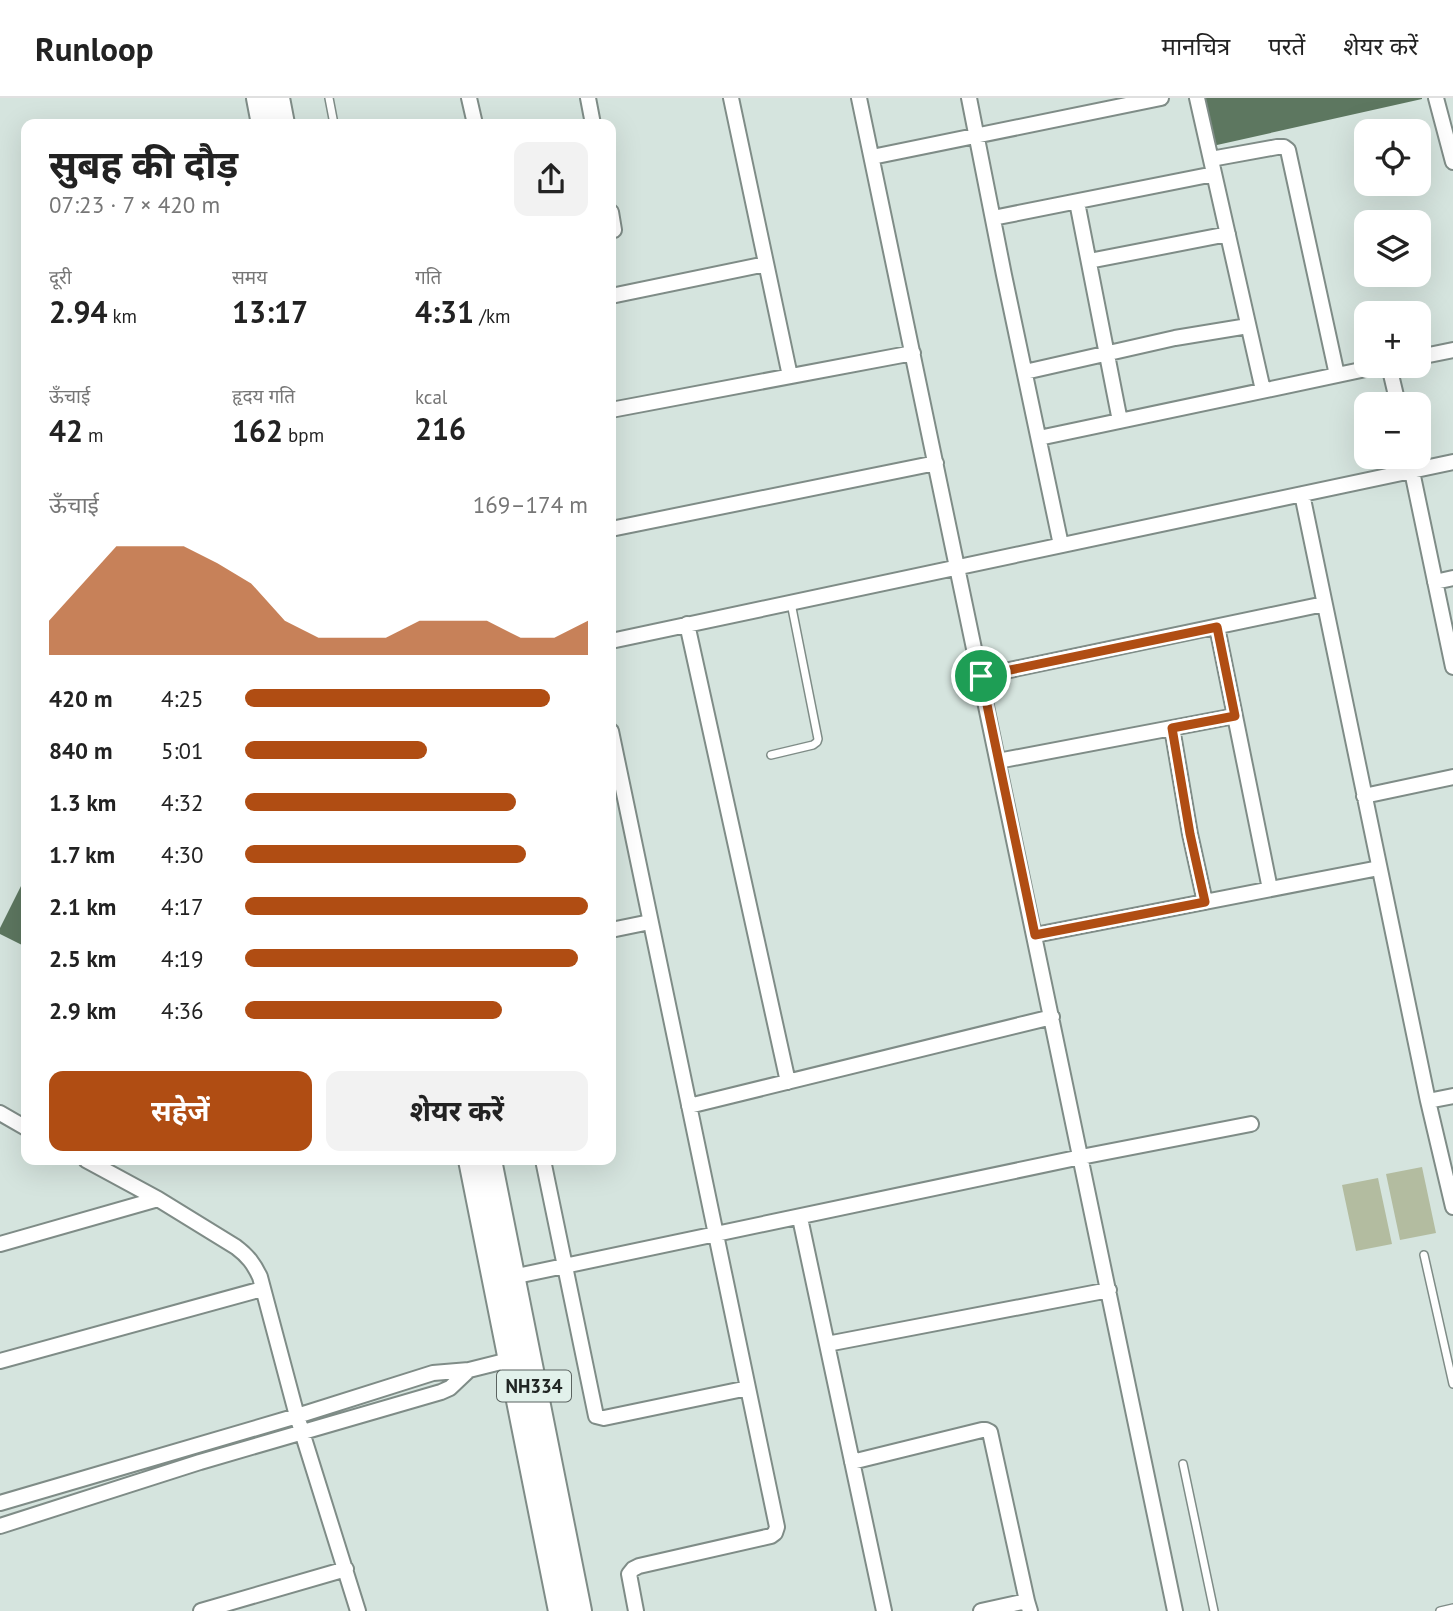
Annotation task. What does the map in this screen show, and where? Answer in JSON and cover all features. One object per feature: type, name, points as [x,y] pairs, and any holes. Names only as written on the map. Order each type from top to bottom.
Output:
[{"type":"highway","points":[[259,98],[263,119]]},
{"type":"highway","points":[[277,98],[281,119]]},
{"type":"highway","name":"NH334","points":[[472,1165],[579,1611]]},
{"type":"highway","name":"NH334","points":[[490,1165],[512,1277],[519,1358],[561,1611]]},
{"type":"street","points":[[469,98],[474,119]]},
{"type":"street","points":[[587,98],[592,119]]},
{"type":"street","points":[[731,98],[790,376]]},
{"type":"street","points":[[859,98],[1175,1611]]},
{"type":"street","points":[[969,98],[1062,545]]},
{"type":"street","points":[[872,157],[1161,98]]},
{"type":"street","points":[[1197,98],[1263,390]]},
{"type":"street","points":[[1436,98],[1453,162]]},
{"type":"street","points":[[1211,159],[1278,147],[1288,150],[1338,375]]},
{"type":"street","points":[[993,219],[1214,174]]},
{"type":"street","points":[[1077,202],[1120,421]]},
{"type":"street","points":[[1089,261],[1228,234]]},
{"type":"street","points":[[616,295],[766,264]]},
{"type":"street","points":[[1025,372],[1175,338],[1248,326]]},
{"type":"street","points":[[1431,355],[1453,350]]},
{"type":"street","points":[[616,409],[913,353]]},
{"type":"street","points":[[1039,438],[1354,372]]},
{"type":"street","points":[[1431,463],[1453,462]]},
{"type":"street","points":[[616,528],[936,463]]},
{"type":"street","points":[[616,640],[1302,494],[1393,469]]},
{"type":"street","points":[[1412,469],[1453,667]]},
{"type":"street","points":[[1302,494],[1428,1101],[1453,1207]]},
{"type":"street","points":[[1435,582],[1453,578]]},
{"type":"street","points":[[981,676],[1324,604]]},
{"type":"street","points":[[687,624],[788,1082]]},
{"type":"street","points":[[1217,627],[1270,889]]},
{"type":"street","points":[[998,761],[1235,716]]},
{"type":"street","points":[[1172,728],[1205,902]]},
{"type":"street","points":[[616,755],[776,1520],[775,1533],[771,1536],[633,1569],[629,1574],[636,1611]]},
{"type":"street","points":[[1364,796],[1453,777]]},
{"type":"street","points":[[1035,935],[1379,868]]},
{"type":"street","points":[[616,929],[650,922]]},
{"type":"street","points":[[689,1106],[1052,1017]]},
{"type":"street","points":[[1428,1101],[1453,1096]]},
{"type":"street","points":[[0,1114],[21,1125]]},
{"type":"street","points":[[512,1277],[1251,1124]]},
{"type":"street","points":[[95,1165],[158,1199],[247,1255],[255,1265],[297,1416],[358,1611]]},
{"type":"street","points":[[544,1165],[596,1416],[604,1418],[748,1388]]},
{"type":"street","points":[[0,1244],[158,1199]]},
{"type":"street","points":[[800,1218],[884,1611]]},
{"type":"street","points":[[0,1360],[262,1289]]},
{"type":"street","points":[[827,1344],[1109,1290]]},
{"type":"street","points":[[0,1503],[433,1373],[468,1370],[519,1358]]},
{"type":"street","points":[[0,1526],[200,1462],[441,1392],[450,1388],[468,1370]]},
{"type":"street","points":[[852,1462],[982,1430],[990,1433],[1029,1606],[981,1611]]},
{"type":"street","points":[[201,1611],[234,1606],[346,1569]]},
{"type":"lane","points":[[329,98],[333,119]]},
{"type":"lane","points":[[771,755],[813,745],[818,739],[791,603]]},
{"type":"lane","points":[[1424,1255],[1453,1384]]},
{"type":"lane","points":[[1183,1464],[1214,1611]]},
{"type":"lane","points":[[1440,1611],[1453,1608]]},
{"type":"green space","points":[[1422,1167],[1436,1233],[1400,1240],[1386,1174]]},
{"type":"green space","points":[[1378,1178],[1392,1244],[1356,1251],[1342,1185]]},
{"type":"building","points":[[1197,98],[1422,98],[1422,99],[1208,147]]},
{"type":"building","points":[[21,886],[21,944],[0,934],[0,928]]},
{"type":"route","points":[[1217,627],[1235,716],[1172,728],[1205,902],[1035,935],[981,676],[1217,627]]}]
